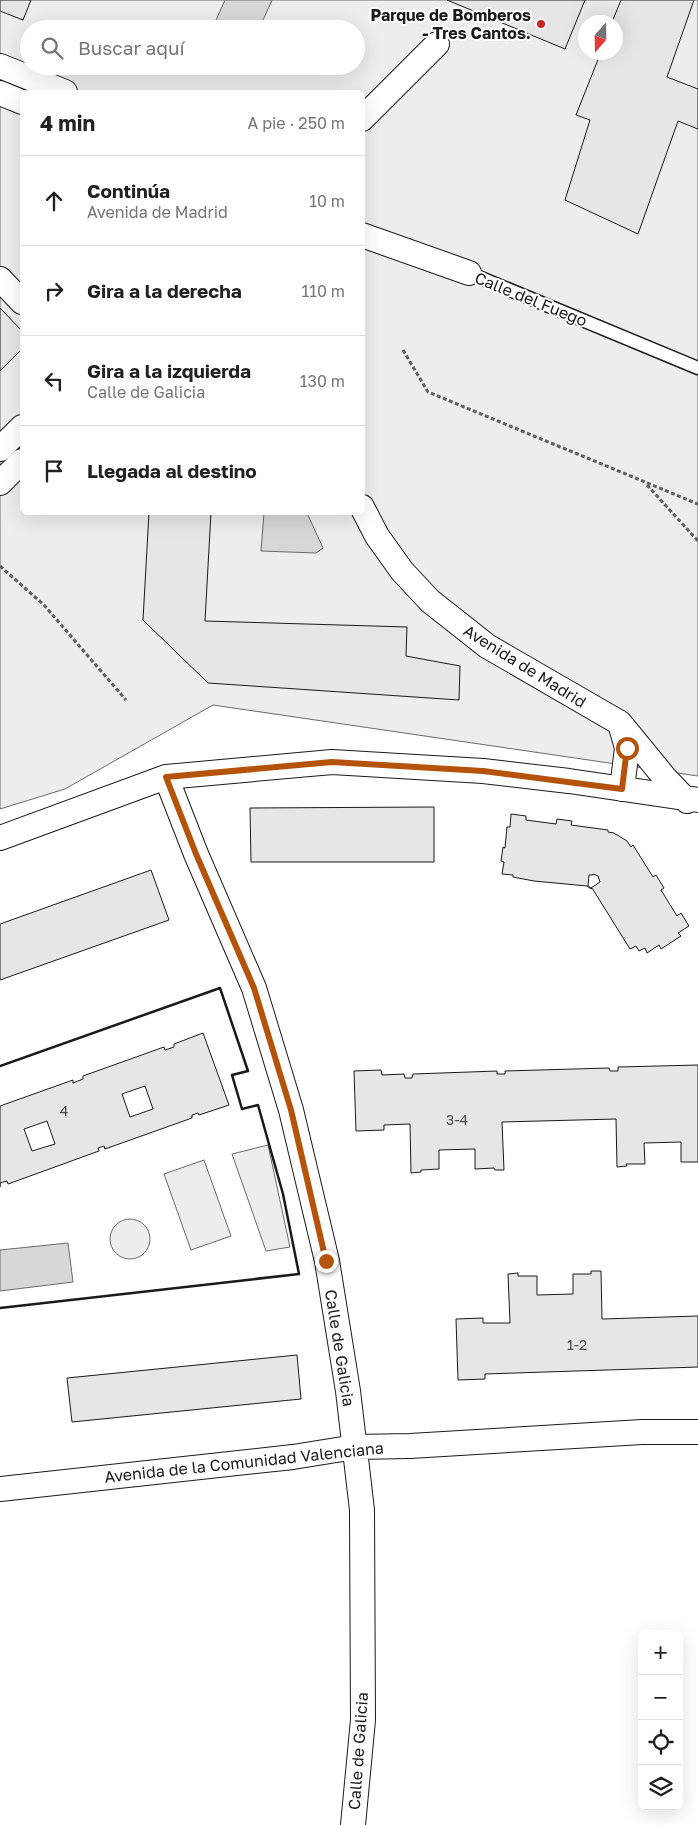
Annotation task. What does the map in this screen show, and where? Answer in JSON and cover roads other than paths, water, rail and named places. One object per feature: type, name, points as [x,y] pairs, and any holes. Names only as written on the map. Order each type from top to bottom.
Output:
[{"type":"street","points":[[365,116],[437,44]]},
{"type":"street","points":[[0,66],[20,74]]},
{"type":"street","points":[[22,75],[60,90]]},
{"type":"street","name":"Calle del Fuego","points":[[365,236],[469,274]]},
{"type":"street","points":[[0,279],[20,300]]},
{"type":"street","points":[[0,449],[20,429]]},
{"type":"street","points":[[0,483],[20,463]]},
{"type":"street","name":"Avenida de Madrid","points":[[365,513],[377,536],[402,571],[430,601],[487,646],[620,723],[665,778],[694,805]]},
{"type":"street","points":[[620,723],[627,748],[622,789]]},
{"type":"street","points":[[0,838],[166,777],[332,762],[483,771],[622,789],[694,805]]},
{"type":"street","name":"Calle de Galicia","points":[[166,777],[196,854],[254,988],[291,1110],[326,1261],[348,1391],[362,1510],[363,1720],[353,1825]]},
{"type":"street","name":"Avenida de la Comunidad Valenciana","points":[[0,1490],[293,1457],[355,1447],[410,1446],[642,1432],[698,1432]]},
{"type":"lane","name":"Calle del Fuego","points":[[469,274],[698,368]]},
{"type":"place","name":"Parque de Bomberos - Tres Cantos.","points":[[541,24]]}]
